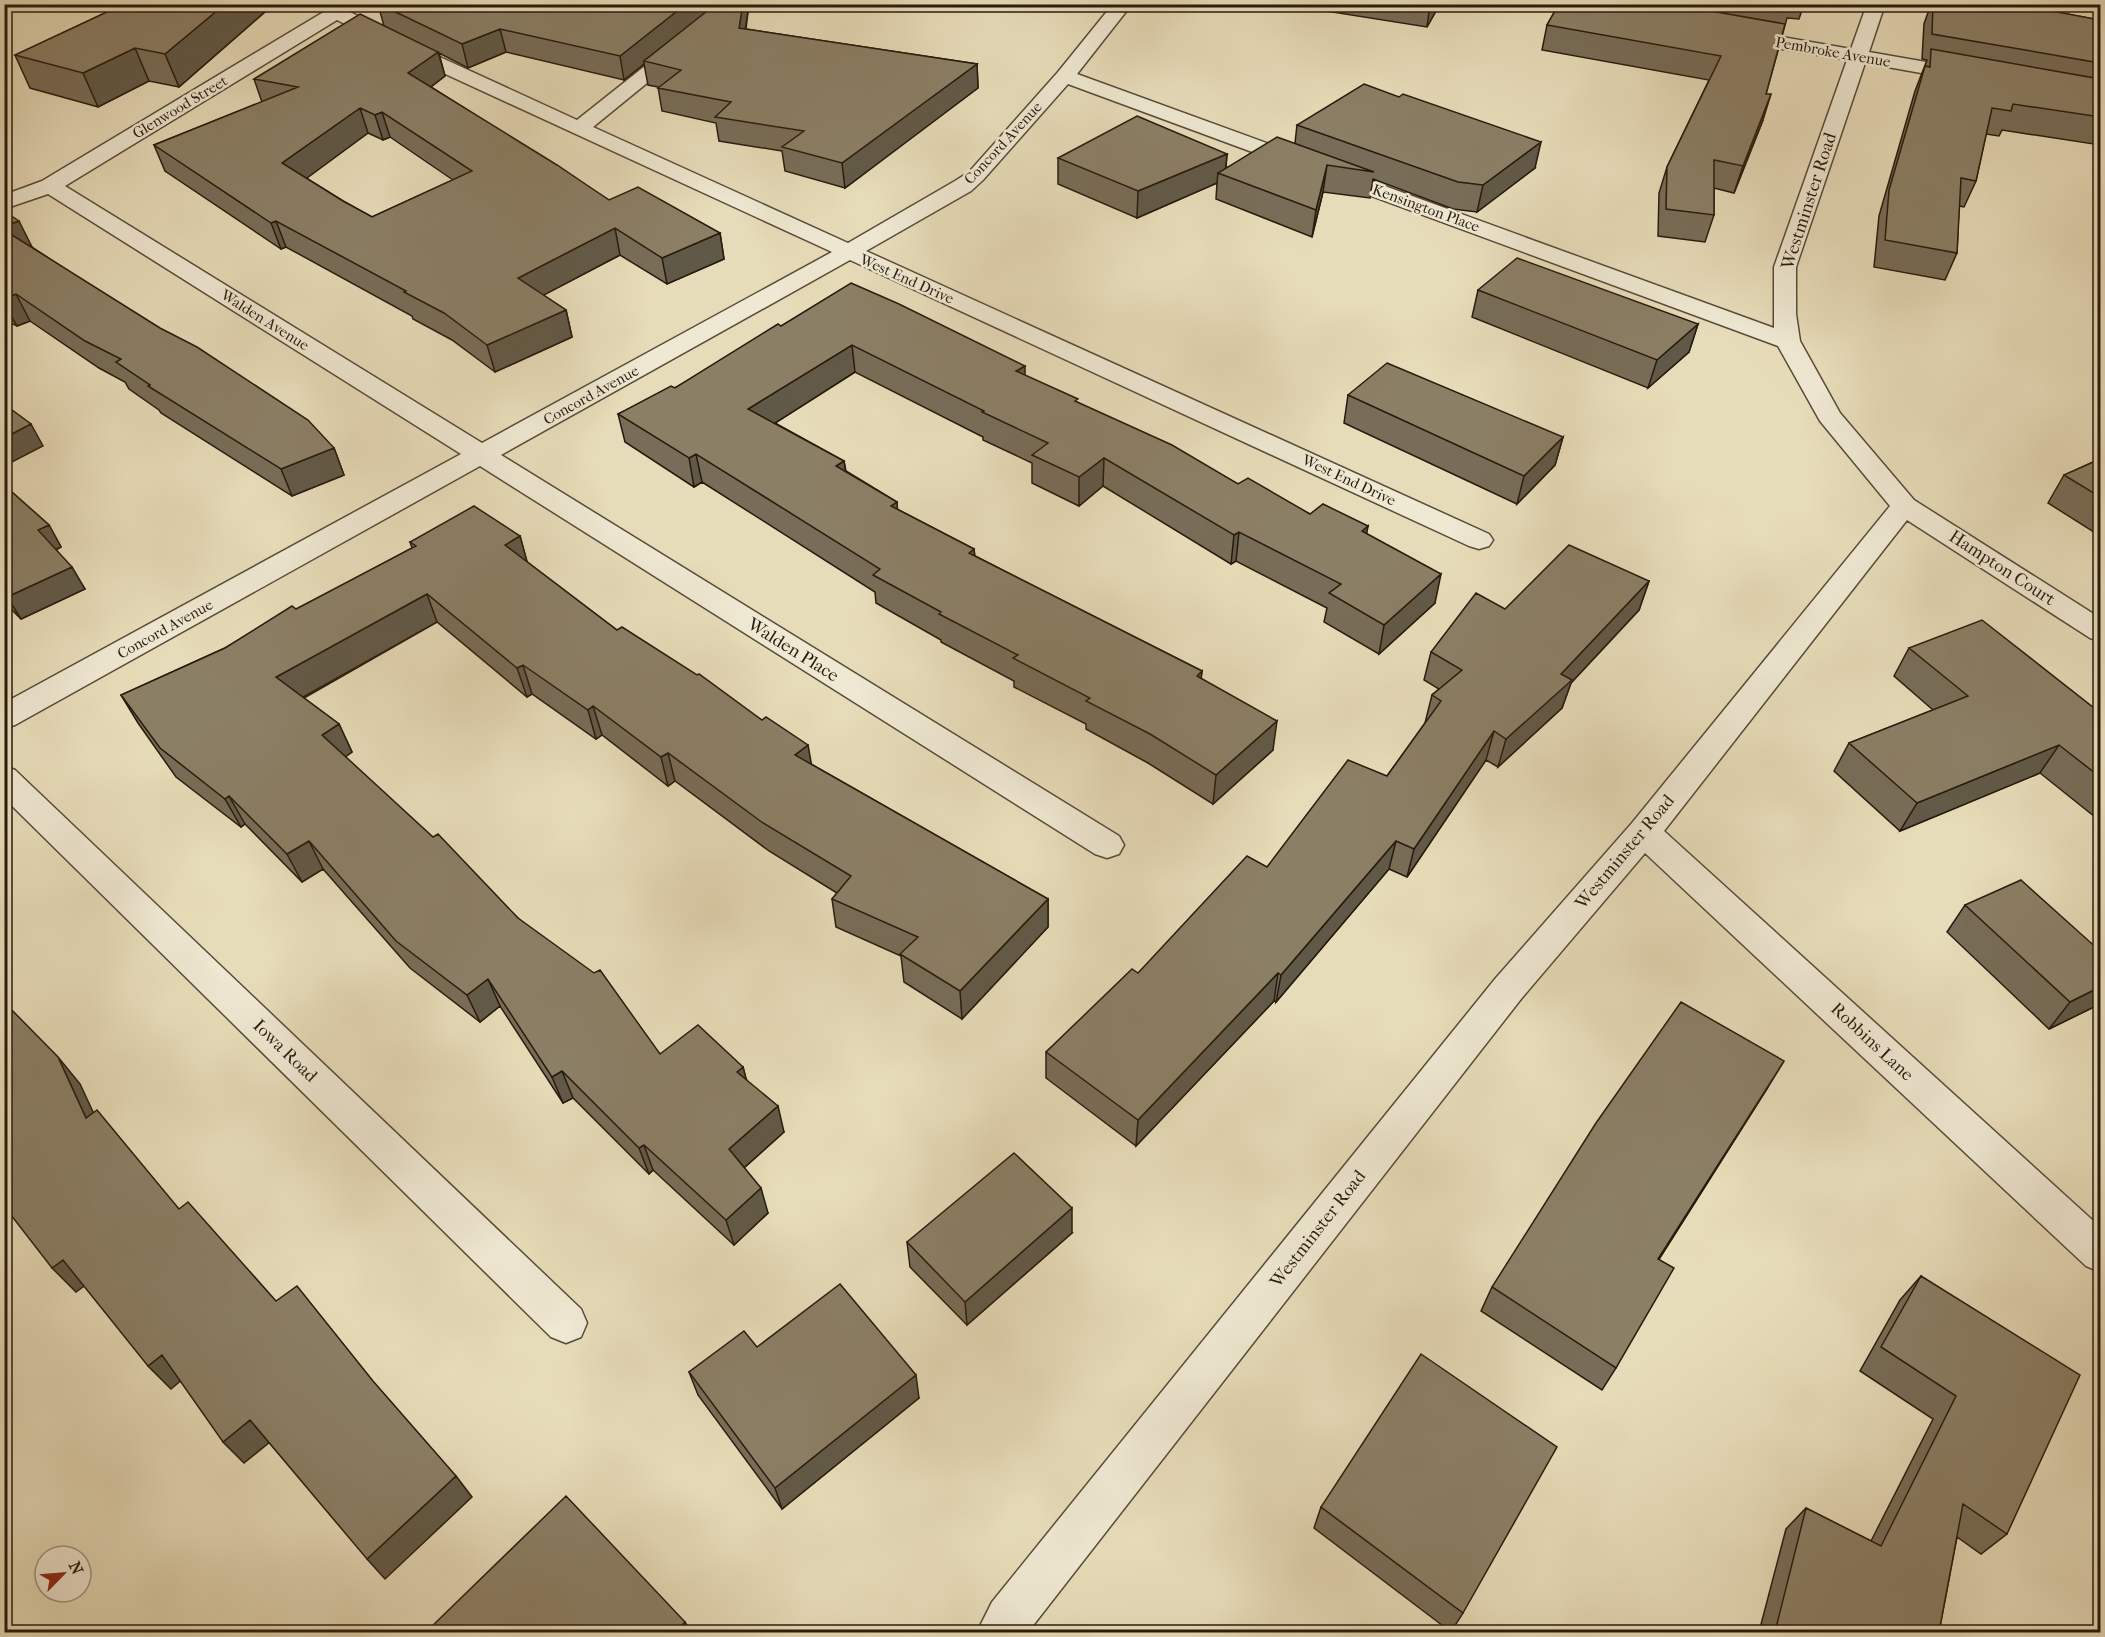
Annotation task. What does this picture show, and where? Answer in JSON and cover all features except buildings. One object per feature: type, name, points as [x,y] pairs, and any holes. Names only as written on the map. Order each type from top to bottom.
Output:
[{"type":"street","points":[[579,128],[735,4]]},
{"type":"street","name":"Concord Avenue","points":[[4,717],[849,252],[970,181],[1065,76],[1123,4]]},
{"type":"street","name":"Westminster Road","points":[[1001,1632],[1509,989],[1644,832],[1904,506],[1829,416],[1788,341],[1784,314],[1785,267],[1876,4]]},
{"type":"street","name":"West End Drive","points":[[344,9],[435,62],[1479,540]]},
{"type":"street","name":"Glenwood Street","points":[[4,203],[50,186],[344,9]]},
{"type":"street","name":"Pembroke Avenue","points":[[1713,31],[1984,78]]},
{"type":"street","name":"Kensington Place","points":[[1065,76],[1788,341]]},
{"type":"street","name":"Walden Avenue","points":[[50,186],[480,456]]},
{"type":"street","name":"Walden Place","points":[[480,456],[1107,845]]},
{"type":"street","name":"Hampton Court","points":[[1904,506],[2100,631]]},
{"type":"street","name":"Iowa Road","points":[[4,778],[566,1323]]},
{"type":"street","name":"Robbins Lane","points":[[1644,832],[2100,1253]]}]
